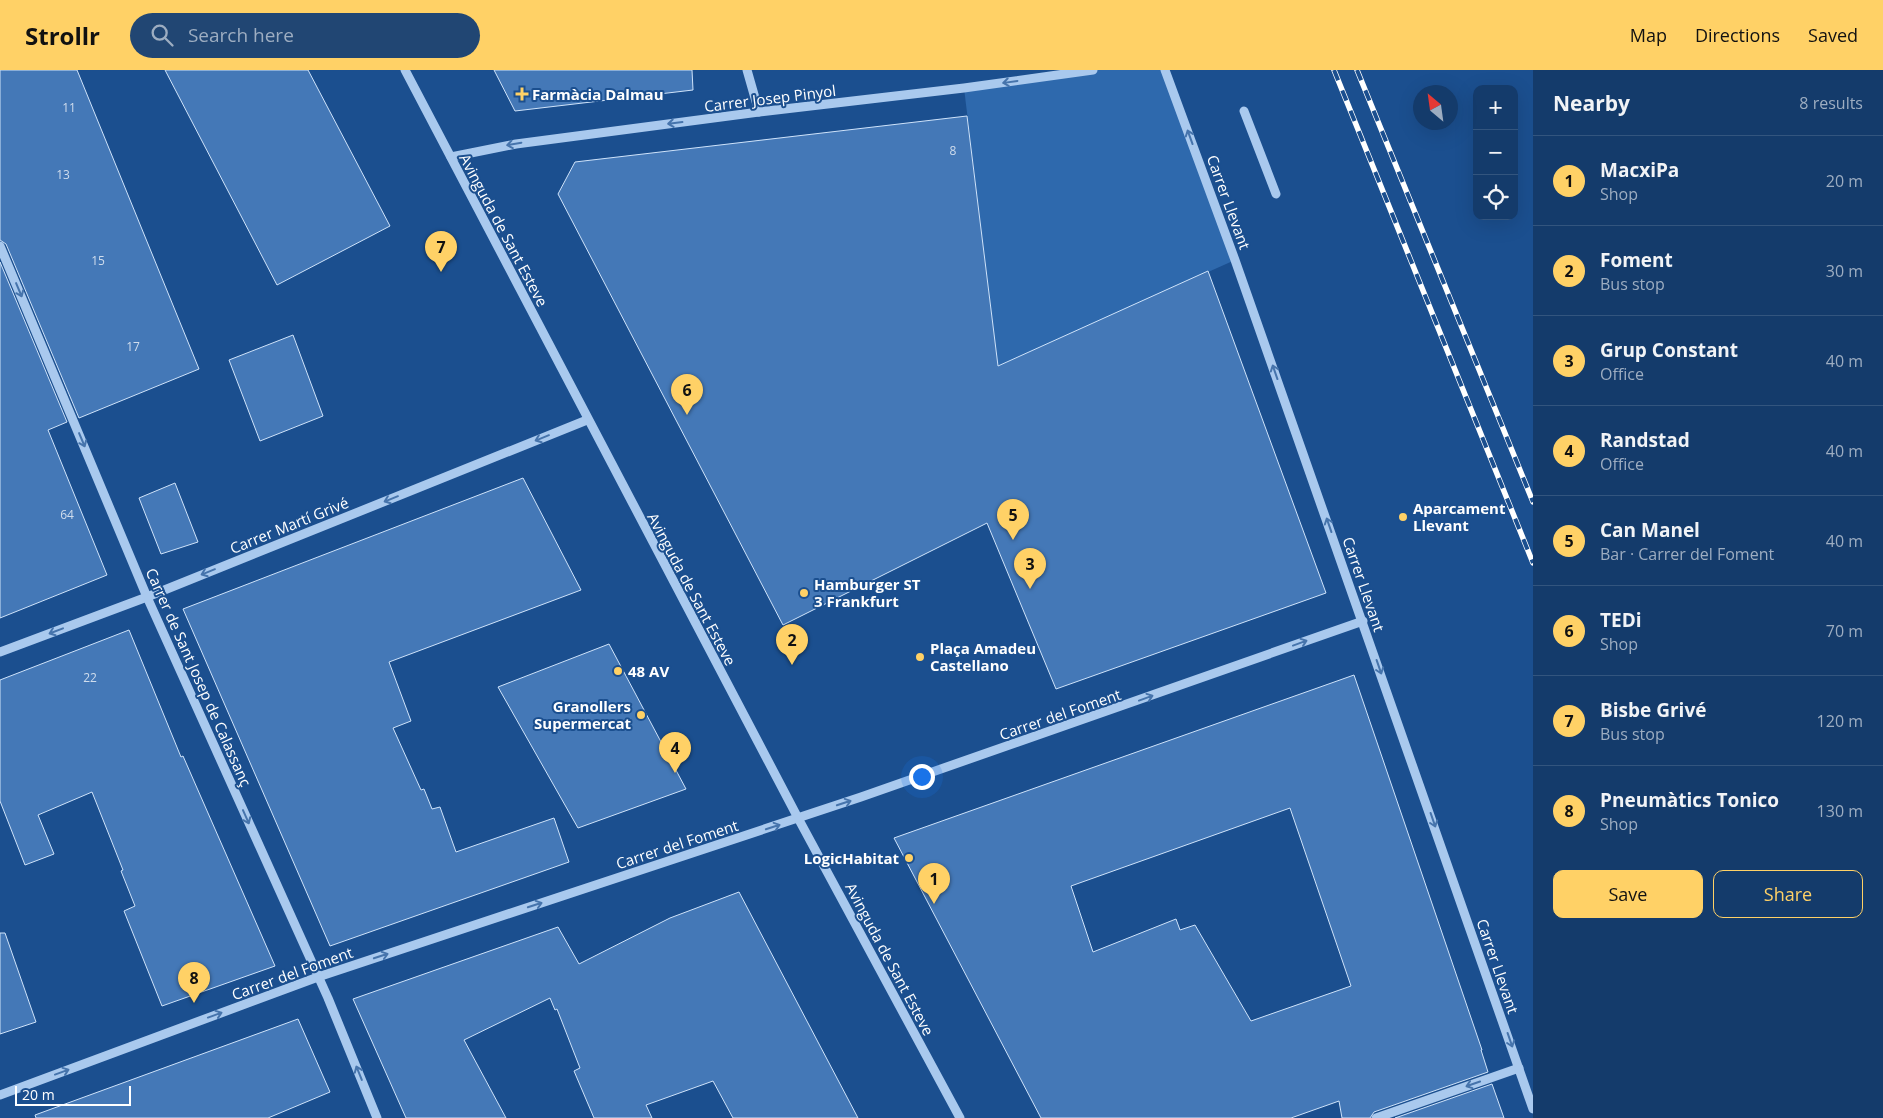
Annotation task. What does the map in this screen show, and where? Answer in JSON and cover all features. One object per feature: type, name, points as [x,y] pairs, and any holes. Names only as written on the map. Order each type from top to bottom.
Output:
[{"type":"street","name":"Avinguda de Sant Esteve","points":[[404,70],[798,818],[960,1118]]},
{"type":"street","points":[[746,70],[759,112]]},
{"type":"street","name":"Carrer Josep Pinyol","points":[[451,157],[516,144],[1093,70]]},
{"type":"street","name":"Carrer Llevant","points":[[1165,70],[1235,260],[1363,621],[1533,1109]]},
{"type":"street","points":[[1244,111],[1276,194]]},
{"type":"street","name":"Carrer de Sant Josep de Calassanç","points":[[0,246],[147,596],[318,977],[377,1118]]},
{"type":"street","name":"Carrer Martí Grivé","points":[[0,652],[147,596],[587,420]]},
{"type":"street","name":"Carrer del Foment","points":[[0,1094],[318,977],[1064,728],[1363,621]]},
{"type":"street","points":[[1376,1118],[1520,1068]]},
{"type":"shaded area","points":[[1093,70],[1165,70],[1235,260],[998,366],[964,88]]},
{"type":"building","points":[[0,70],[77,70],[199,369],[79,418],[6,244],[0,240]]},
{"type":"building","points":[[165,70],[308,70],[390,226],[277,285]]},
{"type":"building","points":[[494,70],[692,70],[693,90],[515,111]]},
{"type":"building","points":[[967,116],[998,366],[1208,271],[1326,593],[1056,689],[987,523],[783,625],[558,194],[575,162]]},
{"type":"building","points":[[0,262],[67,422],[48,430],[107,575],[0,618]]},
{"type":"building","points":[[293,335],[323,416],[260,441],[229,360]]},
{"type":"building","points":[[523,478],[581,590],[389,662],[411,721],[393,728],[421,790],[424,789],[432,809],[440,807],[456,852],[554,818],[569,862],[330,946],[183,609]]},
{"type":"building","points":[[175,483],[198,542],[161,554],[139,498]]},
{"type":"building","points":[[129,630],[181,757],[183,756],[275,966],[162,1006],[124,911],[135,906],[92,792],[38,815],[54,854],[25,865],[0,801],[0,680]]},
{"type":"building","points":[[609,644],[686,789],[578,828],[498,687]]},
{"type":"building","points":[[1354,675],[1488,1072],[1374,1112],[1370,1118],[1342,1118],[1339,1101],[1291,1118],[1041,1118],[894,838]],"holes":[[[1290,808],[1351,986],[1251,1021],[1195,925],[1180,930],[1176,919],[1093,952],[1071,886]]]},
{"type":"building","points":[[739,892],[858,1118],[733,1118],[713,1081],[646,1105],[652,1118],[594,1118],[574,1071],[580,1068],[557,1009],[555,1010],[550,998],[464,1040],[506,1118],[406,1118],[353,999],[558,927],[579,964],[670,918]]},
{"type":"building","points":[[0,933],[5,933],[36,1022],[0,1034]]},
{"type":"building","points":[[298,1019],[330,1092],[268,1118],[36,1118],[35,1115]]},
{"type":"building","points":[[1492,1084],[1504,1118],[1395,1118]]},
{"type":"railway","points":[[1334,70],[1533,563]]},
{"type":"railway","points":[[1357,70],[1533,502]]},
{"type":"place","name":"Farmàcia Dalmau","points":[[522,94]]},
{"type":"place","name":"Bisbe Grivé","points":[[441,272]]},
{"type":"place","name":"TEDi","points":[[687,415]]},
{"type":"place","name":"Aparcament Llevant","points":[[1403,517]]},
{"type":"place","name":"Can Manel","points":[[1013,540]]},
{"type":"place","name":"Grup Constant","points":[[1030,589]]},
{"type":"place","name":"Hamburger ST 3 Frankfurt","points":[[804,593]]},
{"type":"place","name":"Plaça Amadeu Castellano","points":[[920,657]]},
{"type":"place","name":"Foment","points":[[792,665]]},
{"type":"place","name":"48 AV","points":[[618,671]]},
{"type":"place","name":"Granollers Supermercat","points":[[641,715]]},
{"type":"place","name":"Randstad","points":[[675,773]]},
{"type":"place","name":"LogicHabitat","points":[[909,858]]},
{"type":"place","name":"MacxiPa","points":[[934,904]]},
{"type":"place","name":"Pneumàtics Tonico","points":[[194,1003]]}]
